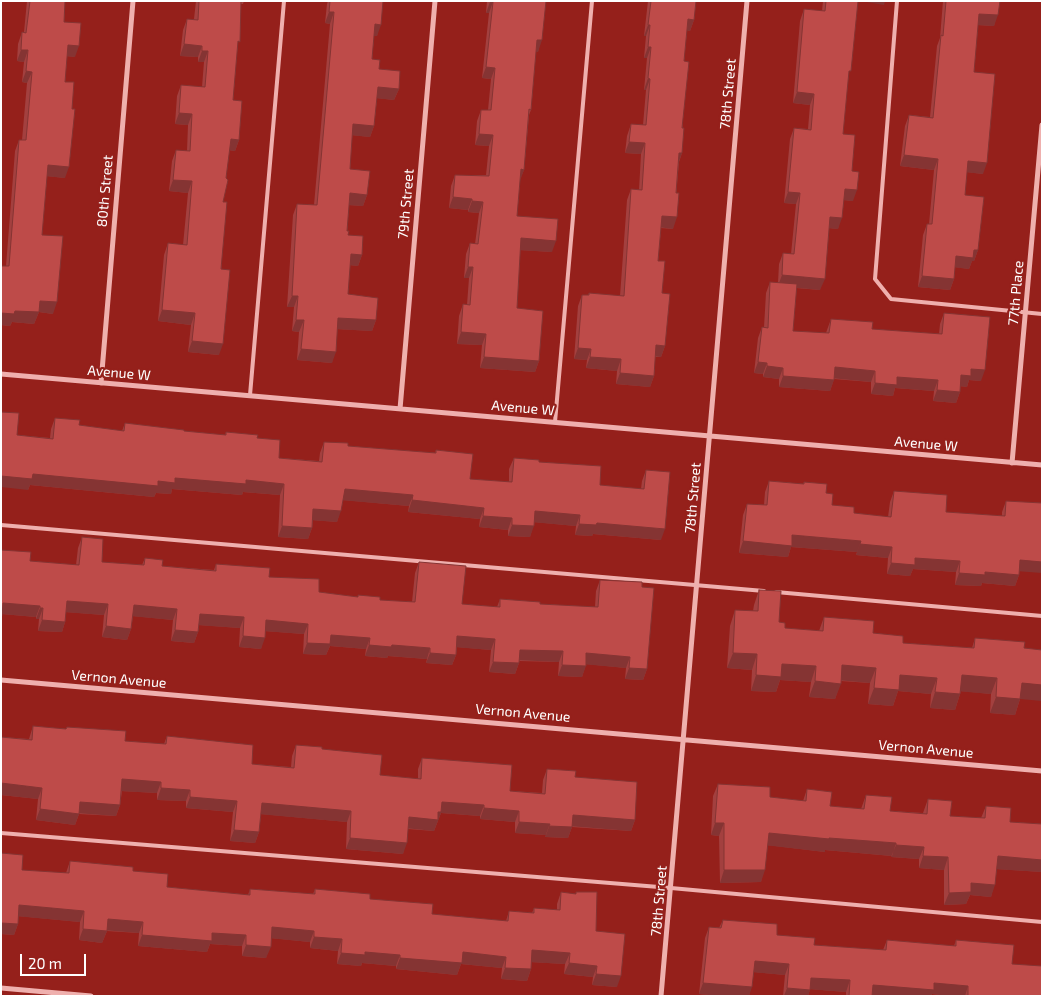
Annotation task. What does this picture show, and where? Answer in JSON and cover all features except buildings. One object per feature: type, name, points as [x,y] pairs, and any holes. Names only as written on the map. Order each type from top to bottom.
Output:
[{"type":"street","name":"80th Street","points":[[101,383],[132,1]]},
{"type":"street","name":"79th Street","points":[[400,408],[435,1]]},
{"type":"street","name":"78th Street","points":[[661,996],[685,738],[747,1]]},
{"type":"street","name":"77th Place","points":[[1012,463],[1042,124]]},
{"type":"street","name":"Avenue W","points":[[1,374],[1042,465]]},
{"type":"street","name":"Vernon Avenue","points":[[1,680],[685,738],[1042,771]]},
{"type":"street","points":[[1,988],[91,996]]},
{"type":"lane","points":[[250,396],[284,1]]},
{"type":"lane","points":[[556,422],[592,1]]},
{"type":"lane","points":[[897,1],[875,279],[891,299],[1042,314]]},
{"type":"lane","points":[[1,525],[1042,616]]},
{"type":"lane","points":[[1,832],[671,888],[1042,922]]}]
